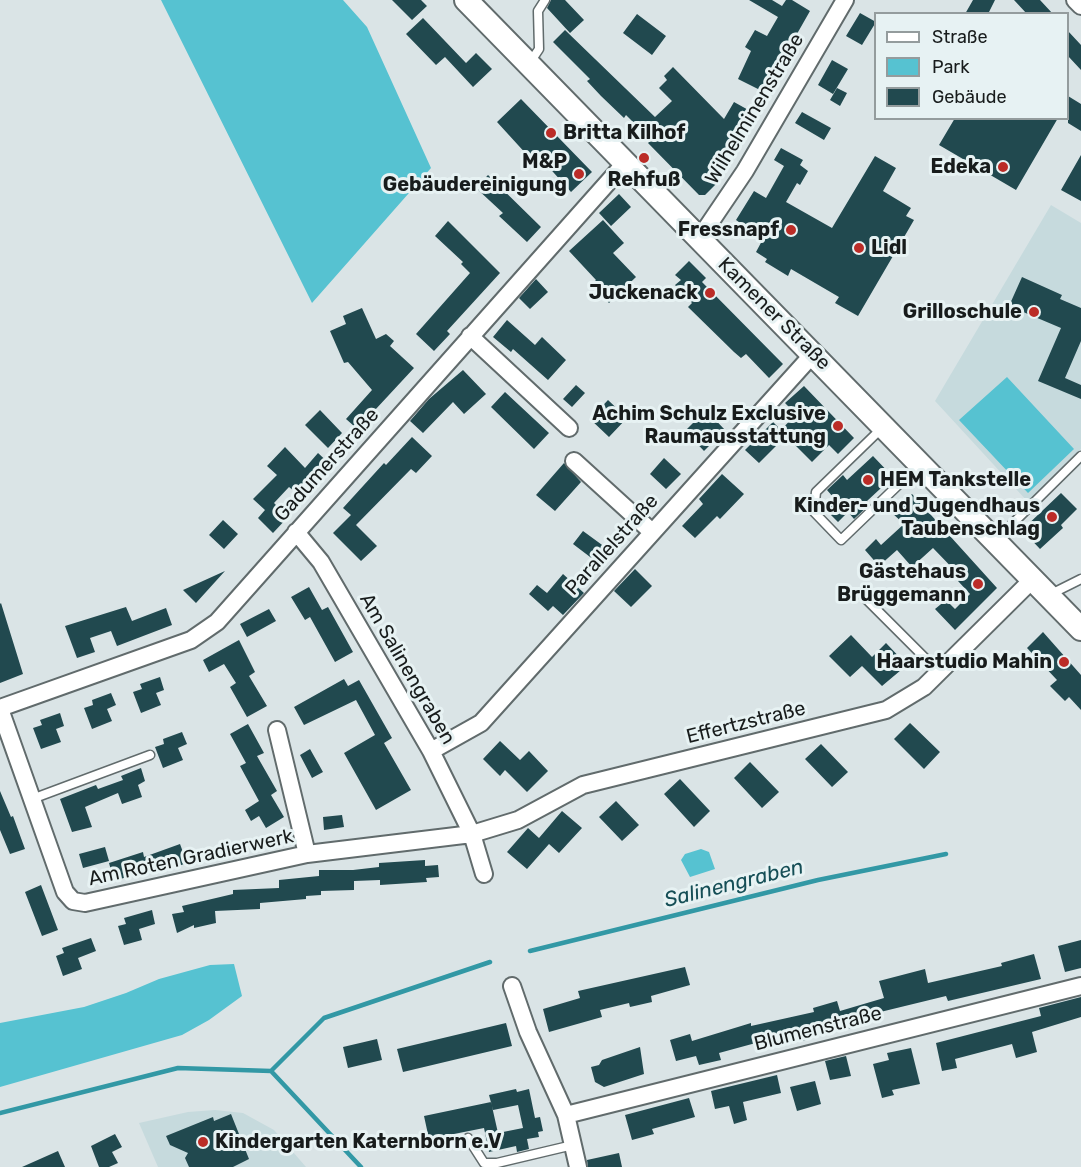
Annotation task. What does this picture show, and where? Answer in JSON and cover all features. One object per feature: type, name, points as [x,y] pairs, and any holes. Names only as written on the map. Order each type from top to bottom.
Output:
[{"type":"main road","name":"Kamener Straße","points":[[466,0],[699,239],[814,353],[1081,629]]},
{"type":"street","name":"Wilhelminenstraße","points":[[699,239],[745,171],[845,0]]},
{"type":"street","points":[[1075,0],[1081,6]]},
{"type":"street","name":"Gadumerstraße","points":[[0,709],[203,634],[231,607],[626,162]]},
{"type":"street","points":[[470,336],[569,428]]},
{"type":"street","name":"Parallelstraße","points":[[431,751],[480,723],[814,353]]},
{"type":"street","points":[[574,461],[652,532]]},
{"type":"street","name":"Am Salinengraben","points":[[296,532],[321,562],[431,751],[472,834]]},
{"type":"street","name":"Effertzstraße","points":[[472,834],[518,819],[584,785],[886,710],[924,687],[1041,587]]},
{"type":"street","name":"Am Roten Gradierwerk","points":[[0,709],[65,892],[73,901],[85,903],[307,854],[472,834]]},
{"type":"street","name":"Am Roten Gradierwerk","points":[[276,730],[307,854]]},
{"type":"street","points":[[472,834],[484,874]]},
{"type":"street","points":[[512,986],[528,1032],[566,1115],[578,1167]]},
{"type":"street","name":"Blumenstraße","points":[[566,1115],[1081,986]]},
{"type":"lane","points":[[529,64],[540,49],[538,11],[545,0]]},
{"type":"lane","points":[[884,425],[816,492],[814,512],[841,540],[921,464]]},
{"type":"lane","points":[[996,541],[1081,456]]},
{"type":"lane","points":[[1041,587],[1081,579]]},
{"type":"lane","points":[[860,593],[939,672]]},
{"type":"lane","points":[[32,799],[150,755]]},
{"type":"lane","points":[[468,1138],[484,1163],[497,1163],[573,1145]]},
{"type":"shaded area","name":"Grilloschule","points":[[1051,205],[1081,223],[1081,449],[1028,502],[935,401]]},
{"type":"shaded area","points":[[215,1110],[243,1113],[274,1130],[306,1167],[158,1167],[139,1123],[188,1112]]},
{"type":"green space","points":[[161,0],[343,0],[367,27],[431,168],[312,303]]},
{"type":"green space","points":[[1007,377],[1074,449],[1028,493],[959,420]]},
{"type":"green space","points":[[701,849],[709,852],[715,869],[690,877],[681,860],[685,854]]},
{"type":"green space","points":[[234,964],[242,996],[209,1020],[182,1035],[0,1087],[0,1023],[84,1007],[159,979],[210,965]]},
{"type":"building","points":[[392,0],[421,0],[427,6],[412,20]]},
{"type":"building","points":[[551,0],[565,0],[584,20],[570,33],[547,8]]},
{"type":"building","points":[[749,0],[772,0],[782,6],[786,0],[792,0],[810,11],[781,62],[779,61],[764,92],[738,79],[751,51],[745,47],[755,30],[767,36],[778,17]]},
{"type":"building","points":[[973,0],[995,0],[989,12],[966,12]]},
{"type":"building","points":[[1014,0],[1040,0],[1051,12],[1025,12]]},
{"type":"building","points":[[860,13],[874,21],[874,25],[862,45],[846,36]]},
{"type":"building","points":[[637,14],[666,36],[652,55],[623,33]]},
{"type":"building","points":[[423,18],[466,63],[476,53],[492,69],[473,87],[445,57],[436,65],[406,34]]},
{"type":"building","points":[[565,30],[655,117],[672,101],[659,88],[667,80],[664,76],[673,67],[724,119],[734,102],[752,112],[722,165],[716,179],[719,181],[705,195],[699,195],[648,143],[651,140],[626,115],[624,118],[601,96],[587,81],[590,79],[553,42]]},
{"type":"building","points":[[1069,32],[1081,45],[1081,70],[1069,57]]},
{"type":"building","points":[[832,60],[848,69],[833,94],[818,85]]},
{"type":"building","points":[[837,88],[847,93],[840,106],[830,100]]},
{"type":"building","points":[[1069,97],[1081,104],[1081,131],[1068,123]]},
{"type":"building","points":[[521,99],[592,172],[571,192],[545,163],[539,168],[497,122]]},
{"type":"building","points":[[802,112],[831,128],[824,140],[795,123]]},
{"type":"building","name":"Edeka","points":[[954,120],[1057,120],[1016,190],[939,145]]},
{"type":"building","points":[[781,148],[803,160],[800,165],[808,171],[800,185],[797,183],[786,202],[832,228],[875,156],[896,168],[883,191],[911,208],[906,216],[914,220],[858,316],[835,303],[839,297],[791,269],[788,276],[765,262],[767,259],[756,252],[763,239],[736,220],[754,191],[766,198],[784,166],[774,160]]},
{"type":"building","points":[[1081,155],[1081,201],[1061,190]]},
{"type":"building","points":[[488,175],[541,227],[527,242],[499,216],[503,213],[476,188]]},
{"type":"building","points":[[619,194],[631,207],[611,226],[599,213]]},
{"type":"building","points":[[603,220],[624,243],[613,253],[636,277],[609,303],[591,285],[596,280],[569,251]]},
{"type":"building","points":[[448,221],[500,273],[447,331],[450,334],[434,351],[416,334],[470,273],[461,264],[463,262],[435,236]]},
{"type":"building","points":[[689,261],[706,278],[702,282],[783,364],[769,378],[746,354],[741,358],[734,352],[688,307],[692,303],[675,285],[681,280],[675,275]]},
{"type":"building","points":[[1022,277],[1062,295],[1060,299],[1081,308],[1081,341],[1065,378],[1081,385],[1081,399],[1038,381],[1061,328],[1009,306]]},
{"type":"building","points":[[536,279],[548,292],[530,309],[519,298]]},
{"type":"building","points":[[362,308],[376,339],[386,334],[394,341],[390,346],[414,368],[375,410],[380,415],[363,434],[346,419],[372,390],[348,362],[344,363],[330,331],[346,324],[343,316]]},
{"type":"building","points":[[507,320],[535,345],[542,337],[566,360],[548,380],[513,349],[511,352],[493,337]]},
{"type":"building","points":[[463,370],[486,394],[464,414],[453,402],[423,433],[410,421],[429,399]]},
{"type":"building","points":[[576,385],[585,393],[572,407],[563,399]]},
{"type":"building","points":[[804,386],[854,438],[838,454],[829,445],[812,462],[786,436],[759,463],[745,450],[773,422],[781,430],[796,414],[785,403]]},
{"type":"building","points":[[505,392],[549,433],[534,449],[491,407]]},
{"type":"building","points":[[608,400],[627,418],[609,437],[590,419]]},
{"type":"building","points":[[320,410],[342,433],[328,448],[305,425]]},
{"type":"building","points":[[706,410],[725,430],[704,451],[685,431]]},
{"type":"building","points":[[412,437],[432,456],[416,473],[411,469],[356,525],[377,546],[361,561],[333,533],[351,515],[343,508],[384,463],[386,465]]},
{"type":"building","points":[[285,447],[305,468],[318,453],[333,467],[315,488],[309,484],[299,495],[289,487],[274,503],[288,517],[273,533],[258,518],[265,510],[253,499],[277,475],[267,466]]},
{"type":"building","points":[[873,456],[893,477],[867,501],[870,504],[854,519],[848,512],[838,522],[823,507],[833,497],[827,490],[843,475],[847,480]]},
{"type":"building","points":[[664,458],[681,474],[666,489],[650,474]]},
{"type":"building","points":[[564,463],[581,482],[555,511],[536,495]]},
{"type":"building","points":[[722,474],[744,494],[720,519],[717,516],[695,538],[682,526],[703,504],[699,499]]},
{"type":"building","name":"Kinder- und Jugendhaus Taubenschlag","points":[[1061,493],[1077,509],[1061,525],[1063,528],[1040,549],[1022,530]]},
{"type":"building","points":[[912,494],[997,588],[955,630],[935,609],[946,600],[955,609],[970,594],[958,581],[962,578],[933,548],[912,567],[897,550],[879,566],[865,550],[876,539],[881,545],[904,524],[892,513]]},
{"type":"building","points":[[223,520],[238,534],[224,549],[209,535]]},
{"type":"building","points":[[583,531],[609,550],[598,563],[573,544]]},
{"type":"building","points":[[635,569],[652,586],[631,607],[614,591]]},
{"type":"building","points":[[225,571],[196,603],[183,590]]},
{"type":"building","points":[[563,574],[584,593],[563,615],[553,606],[548,611],[529,594],[537,585],[547,593]]},
{"type":"building","points":[[309,587],[322,610],[328,607],[353,652],[335,662],[310,617],[305,620],[291,597]]},
{"type":"building","points":[[0,604],[23,674],[0,683]]},
{"type":"building","points":[[126,607],[132,621],[166,608],[172,625],[117,646],[111,631],[90,638],[95,652],[77,658],[65,626]]},
{"type":"building","points":[[269,609],[276,621],[247,637],[240,624]]},
{"type":"building","points":[[1043,632],[1081,675],[1081,710],[1069,697],[1065,701],[1050,686],[1057,680],[1027,648]]},
{"type":"building","points":[[851,635],[872,657],[886,643],[907,665],[882,686],[862,666],[850,677],[829,656]]},
{"type":"building","points":[[239,640],[255,672],[249,676],[267,706],[247,717],[230,687],[236,683],[224,664],[209,672],[203,660]]},
{"type":"building","points":[[160,677],[164,690],[156,693],[161,705],[141,713],[133,692],[142,689],[140,684]]},
{"type":"building","points":[[344,679],[348,686],[359,680],[392,738],[384,743],[411,790],[376,810],[344,753],[375,735],[356,700],[304,725],[294,707]]},
{"type":"building","points":[[111,693],[116,705],[107,709],[112,721],[92,729],[84,708],[93,705],[92,700]]},
{"type":"building","points":[[60,713],[64,726],[56,729],[61,742],[41,749],[33,728],[42,725],[40,720]]},
{"type":"building","points":[[910,723],[940,752],[924,769],[894,739]]},
{"type":"building","points":[[248,724],[264,753],[257,756],[277,791],[271,795],[284,817],[266,828],[259,816],[251,821],[245,810],[259,801],[240,766],[246,763],[230,734]]},
{"type":"building","points":[[182,732],[187,744],[178,748],[183,760],[163,768],[155,747],[164,744],[163,739]]},
{"type":"building","points":[[500,741],[520,760],[529,751],[548,771],[527,792],[505,770],[500,776],[483,759]]},
{"type":"building","points":[[821,744],[848,772],[832,787],[805,759]]},
{"type":"building","points":[[310,749],[323,772],[312,778],[300,755]]},
{"type":"building","points":[[750,762],[779,792],[762,808],[734,778]]},
{"type":"building","points":[[141,768],[145,781],[138,785],[142,797],[122,804],[118,793],[85,807],[92,827],[72,832],[60,799],[96,785],[98,789],[123,780],[121,776]]},
{"type":"building","points":[[680,779],[710,811],[694,827],[664,794]]},
{"type":"building","points":[[0,791],[11,817],[13,816],[25,849],[10,854],[0,830]]},
{"type":"building","points":[[616,801],[639,825],[622,841],[599,817]]},
{"type":"building","points":[[562,811],[582,828],[559,853],[549,844],[527,869],[507,852],[528,828],[539,838]]},
{"type":"building","points":[[342,815],[344,827],[324,830],[323,817]]},
{"type":"building","points":[[180,844],[187,863],[164,871],[162,866],[114,881],[109,863],[143,852],[144,857]]},
{"type":"building","points":[[105,847],[109,861],[83,868],[79,854]]},
{"type":"building","points":[[425,860],[425,866],[438,865],[439,877],[426,878],[427,882],[380,885],[380,880],[354,881],[354,890],[321,891],[321,895],[306,896],[306,899],[260,903],[260,909],[215,911],[216,923],[194,928],[194,925],[177,933],[172,914],[184,912],[182,906],[233,894],[233,890],[279,888],[279,880],[319,876],[319,870],[353,870],[379,867],[379,863]]},
{"type":"building","points":[[41,885],[58,930],[42,936],[25,892]]},
{"type":"building","points":[[152,910],[155,924],[139,929],[142,940],[124,945],[118,926],[126,924],[124,918]]},
{"type":"building","points":[[91,938],[96,951],[78,958],[82,969],[63,976],[56,956],[64,953],[62,948]]},
{"type":"building","points":[[1081,940],[1081,968],[1065,972],[1058,946]]},
{"type":"building","points":[[1034,954],[1041,979],[948,1001],[946,996],[868,1015],[870,1023],[847,1029],[846,1025],[805,1036],[806,1040],[776,1046],[774,1038],[719,1053],[721,1060],[699,1065],[696,1056],[676,1061],[670,1040],[690,1034],[692,1041],[751,1023],[751,1026],[814,1012],[813,1008],[837,1001],[840,1011],[884,998],[879,981],[925,969],[928,983],[1002,966],[1001,963]]},
{"type":"building","points":[[685,967],[690,985],[651,996],[652,1002],[630,1007],[629,1003],[600,1010],[602,1017],[549,1032],[543,1009],[580,998],[578,991]]},
{"type":"building","points":[[1081,997],[1081,1017],[1032,1032],[1037,1052],[1016,1058],[1012,1044],[955,1059],[957,1068],[942,1071],[936,1043],[1041,1016],[1039,1008]]},
{"type":"building","points":[[506,1023],[512,1046],[403,1072],[397,1049]]},
{"type":"building","points":[[377,1039],[382,1060],[348,1068],[343,1047]]},
{"type":"building","points":[[640,1047],[644,1074],[604,1087],[595,1082],[591,1067],[599,1065],[602,1060]]},
{"type":"building","points":[[911,1048],[920,1084],[892,1090],[894,1095],[882,1098],[873,1064],[889,1060],[887,1053]]},
{"type":"building","points":[[846,1056],[851,1076],[830,1080],[825,1061]]},
{"type":"building","points":[[777,1075],[781,1093],[743,1102],[747,1120],[734,1124],[729,1106],[715,1109],[711,1091]]},
{"type":"building","points":[[815,1081],[821,1104],[797,1111],[790,1087]]},
{"type":"building","points":[[516,1089],[517,1092],[529,1089],[535,1118],[540,1117],[543,1131],[538,1132],[539,1137],[527,1139],[529,1149],[517,1152],[516,1146],[489,1152],[484,1128],[429,1139],[424,1116],[491,1102],[489,1095]],"holes":[[[518,1105],[523,1128],[498,1133],[493,1110]]]},
{"type":"building","points":[[689,1098],[695,1117],[652,1129],[654,1134],[632,1140],[625,1115]]},
{"type":"building","name":"Kindergarten Katernborn e.V","points":[[231,1114],[249,1159],[233,1167],[189,1167],[185,1158],[188,1153],[170,1145],[166,1136],[213,1117],[214,1121]]},
{"type":"building","points":[[115,1134],[122,1147],[112,1152],[118,1163],[109,1167],[99,1167],[91,1146]]},
{"type":"building","points":[[58,1151],[65,1167],[22,1167]]},
{"type":"building","points":[[619,1153],[622,1167],[588,1167],[587,1160]]},
{"type":"waterway","name":"Salinengraben","points":[[530,951],[818,880],[946,854]]},
{"type":"waterway","name":"Salinengraben","points":[[271,1071],[324,1018],[490,962]]},
{"type":"waterway","points":[[0,1113],[178,1068],[271,1071],[361,1167]]},
{"type":"place","name":"Britta Kilhof","points":[[551,133]]},
{"type":"place","name":"Rehfuß","points":[[644,158]]},
{"type":"place","name":"Edeka","points":[[1003,167]]},
{"type":"place","name":"M&P Gebäudereinigung","points":[[579,174]]},
{"type":"place","name":"Fressnapf","points":[[791,230]]},
{"type":"place","name":"Lidl","points":[[859,248]]},
{"type":"place","name":"Juckenack","points":[[710,293]]},
{"type":"place","name":"Grilloschule","points":[[1034,312]]},
{"type":"place","name":"Achim Schulz Exclusive Raumausstattung","points":[[838,426]]},
{"type":"place","name":"HEM Tankstelle","points":[[868,480]]},
{"type":"place","name":"Kinder- und Jugendhaus Taubenschlag","points":[[1052,517]]},
{"type":"place","name":"Gästehaus Brüggemann","points":[[978,584]]},
{"type":"place","name":"Haarstudio Mahin","points":[[1064,662]]},
{"type":"place","name":"Kindergarten Katernborn e.V","points":[[203,1142]]}]
